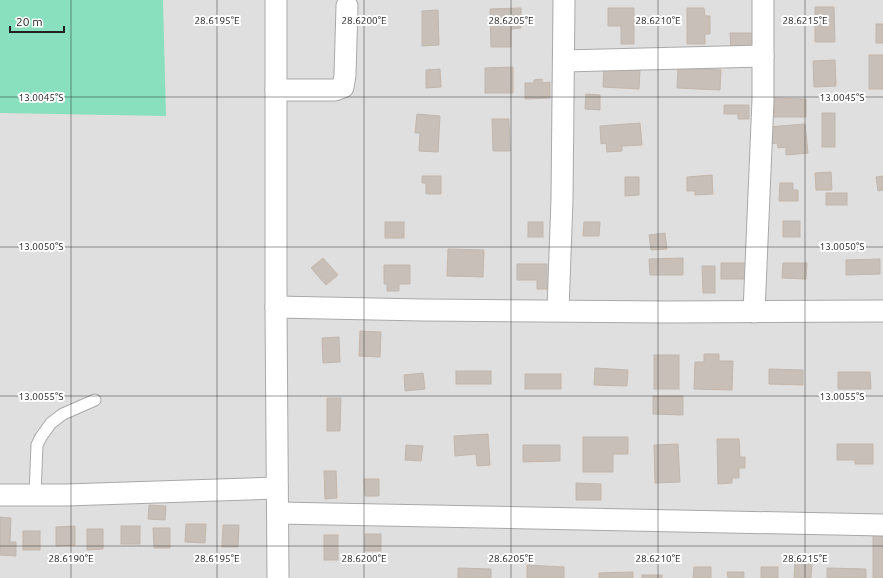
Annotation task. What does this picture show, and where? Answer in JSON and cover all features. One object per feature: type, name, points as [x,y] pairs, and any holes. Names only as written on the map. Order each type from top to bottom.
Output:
[{"type":"street","points":[[276,0],[278,578]]},
{"type":"street","points":[[558,310],[562,199],[564,0]]},
{"type":"street","points":[[754,312],[763,100],[763,0]]},
{"type":"street","points":[[276,90],[335,90],[343,87],[346,75],[347,6]]},
{"type":"street","points":[[564,61],[763,56]]},
{"type":"street","points":[[276,307],[423,310],[754,312],[883,310]]},
{"type":"street","points":[[0,495],[277,488]]},
{"type":"street","points":[[278,513],[883,525]]},
{"type":"lane","points":[[35,495],[37,445],[41,437],[51,423],[63,414],[95,400]]},
{"type":"shaded area","points":[[0,0],[883,0],[883,578],[0,578]]},
{"type":"green space","points":[[0,0],[163,0],[166,116],[0,113]]},
{"type":"building","points":[[815,7],[834,7],[835,42],[815,42]]},
{"type":"building","points":[[521,8],[521,28],[511,29],[511,47],[491,47],[490,9]]},
{"type":"building","points":[[608,8],[634,8],[634,44],[621,44],[621,26],[608,26]]},
{"type":"building","points":[[687,8],[704,8],[705,16],[710,16],[710,34],[705,34],[705,44],[687,44]]},
{"type":"building","points":[[438,10],[439,45],[422,46],[422,11]]},
{"type":"building","points":[[876,24],[883,24],[883,43],[876,43]]},
{"type":"building","points":[[730,33],[753,33],[753,49],[731,49]]},
{"type":"building","points":[[869,55],[883,55],[883,89],[869,89]]},
{"type":"building","points":[[835,60],[836,86],[814,87],[813,61]]},
{"type":"building","points":[[513,67],[513,93],[485,93],[485,68]]},
{"type":"building","points":[[604,68],[640,70],[639,89],[603,87]]},
{"type":"building","points":[[678,68],[721,70],[720,90],[677,88]]},
{"type":"building","points":[[440,69],[441,87],[426,88],[426,70]]},
{"type":"building","points":[[542,79],[542,83],[550,82],[550,98],[525,99],[525,83],[534,83],[534,80]]},
{"type":"building","points":[[586,94],[600,95],[600,110],[585,109]]},
{"type":"building","points":[[774,98],[806,99],[806,117],[774,117]]},
{"type":"building","points":[[724,105],[749,105],[749,119],[738,119],[738,114],[724,114]]},
{"type":"building","points":[[822,113],[835,113],[835,147],[822,147]]},
{"type":"building","points":[[417,114],[440,116],[438,152],[419,151],[420,133],[415,133]]},
{"type":"building","points":[[492,119],[509,119],[510,151],[493,151]]},
{"type":"building","points":[[640,123],[642,145],[622,146],[622,151],[607,152],[606,143],[601,144],[600,126]]},
{"type":"building","points":[[805,124],[808,153],[786,155],[786,147],[778,148],[777,143],[770,144],[768,127]]},
{"type":"building","points":[[831,172],[832,190],[816,190],[815,173]]},
{"type":"building","points":[[712,175],[713,194],[695,195],[695,191],[687,191],[687,177]]},
{"type":"building","points":[[422,176],[441,176],[441,194],[426,194],[426,183],[422,183]]},
{"type":"building","points":[[883,176],[883,190],[878,191],[876,177]]},
{"type":"building","points":[[625,177],[639,177],[639,195],[625,196]]},
{"type":"building","points":[[780,183],[793,183],[793,190],[798,190],[798,201],[779,201]]},
{"type":"building","points":[[826,193],[847,193],[847,205],[826,205]]},
{"type":"building","points":[[783,221],[800,221],[800,237],[783,237]]},
{"type":"building","points":[[385,222],[404,222],[404,238],[385,238]]},
{"type":"building","points":[[528,222],[543,222],[543,237],[528,237]]},
{"type":"building","points":[[584,222],[600,222],[599,236],[583,236]]},
{"type":"building","points":[[665,233],[667,249],[651,250],[649,235]]},
{"type":"building","points":[[448,249],[484,250],[483,277],[447,276]]},
{"type":"building","points":[[323,258],[338,275],[326,285],[311,268]]},
{"type":"building","points":[[683,258],[683,275],[650,275],[649,259]]},
{"type":"building","points":[[880,259],[880,274],[846,275],[846,260]]},
{"type":"building","points":[[721,263],[748,263],[748,279],[721,279]]},
{"type":"building","points":[[783,263],[807,263],[806,279],[782,278]]},
{"type":"building","points":[[517,264],[547,264],[547,289],[537,289],[537,280],[517,280]]},
{"type":"building","points":[[384,265],[410,265],[410,284],[399,284],[399,291],[387,291],[387,284],[384,284]]},
{"type":"building","points":[[702,266],[715,266],[715,293],[703,293]]},
{"type":"building","points":[[360,331],[381,332],[380,357],[359,356]]},
{"type":"building","points":[[339,337],[340,362],[323,363],[322,338]]},
{"type":"building","points":[[704,354],[719,354],[719,361],[733,361],[732,390],[694,389],[695,362],[704,362]]},
{"type":"building","points":[[654,355],[679,355],[679,389],[654,389]]},
{"type":"building","points":[[595,368],[628,370],[627,386],[594,385]]},
{"type":"building","points":[[769,369],[803,370],[803,385],[769,384]]},
{"type":"building","points":[[456,371],[491,371],[491,384],[456,384]]},
{"type":"building","points":[[838,372],[870,372],[871,389],[838,389]]},
{"type":"building","points":[[423,373],[425,389],[405,391],[404,375]]},
{"type":"building","points":[[525,374],[561,374],[561,389],[525,389]]},
{"type":"building","points":[[653,396],[683,396],[683,415],[653,414]]},
{"type":"building","points":[[327,398],[341,398],[340,431],[327,431]]},
{"type":"building","points":[[488,434],[490,465],[477,466],[476,454],[455,456],[454,436]]},
{"type":"building","points":[[583,437],[628,437],[628,454],[613,454],[613,472],[583,472]]},
{"type":"building","points":[[717,439],[739,439],[740,457],[745,457],[745,468],[739,468],[739,478],[732,478],[732,483],[718,484]]},
{"type":"building","points":[[678,444],[680,482],[655,483],[654,445]]},
{"type":"building","points":[[837,444],[873,444],[873,464],[855,464],[855,460],[837,460]]},
{"type":"building","points":[[406,445],[423,446],[421,461],[405,460]]},
{"type":"building","points":[[523,445],[560,445],[560,461],[523,462]]},
{"type":"building","points":[[324,471],[336,471],[337,498],[325,499]]},
{"type":"building","points":[[364,479],[379,479],[379,496],[365,496]]},
{"type":"building","points":[[576,483],[601,484],[601,500],[576,500]]},
{"type":"building","points":[[149,505],[166,506],[165,520],[148,519]]},
{"type":"building","points":[[0,517],[11,518],[10,542],[16,542],[16,556],[0,555]]},
{"type":"building","points":[[186,524],[206,524],[205,543],[185,542]]},
{"type":"building","points":[[223,525],[239,525],[238,547],[222,547]]},
{"type":"building","points":[[75,526],[75,545],[56,546],[56,527]]},
{"type":"building","points":[[121,526],[140,526],[140,544],[121,544]]},
{"type":"building","points":[[153,528],[170,528],[170,548],[154,548]]},
{"type":"building","points":[[87,529],[103,529],[103,549],[87,550]]},
{"type":"building","points":[[23,531],[40,531],[40,550],[23,550]]},
{"type":"building","points":[[365,534],[381,534],[381,551],[365,551]]},
{"type":"building","points":[[324,535],[338,535],[338,560],[324,560]]},
{"type":"building","points":[[873,535],[883,536],[883,578],[873,578]]},
{"type":"building","points":[[795,562],[812,563],[811,578],[794,578]]},
{"type":"building","points":[[527,565],[564,567],[564,578],[527,578]]},
{"type":"building","points":[[694,567],[711,567],[711,578],[693,578]]},
{"type":"building","points":[[761,567],[778,567],[778,578],[761,578]]},
{"type":"building","points":[[458,568],[491,569],[491,578],[458,578]]},
{"type":"building","points":[[827,568],[866,569],[866,578],[827,578]]},
{"type":"building","points":[[633,572],[633,578],[599,578],[599,573]]},
{"type":"building","points":[[727,572],[744,572],[744,578],[728,578]]},
{"type":"building","points":[[642,575],[662,575],[662,578],[642,578]]}]
